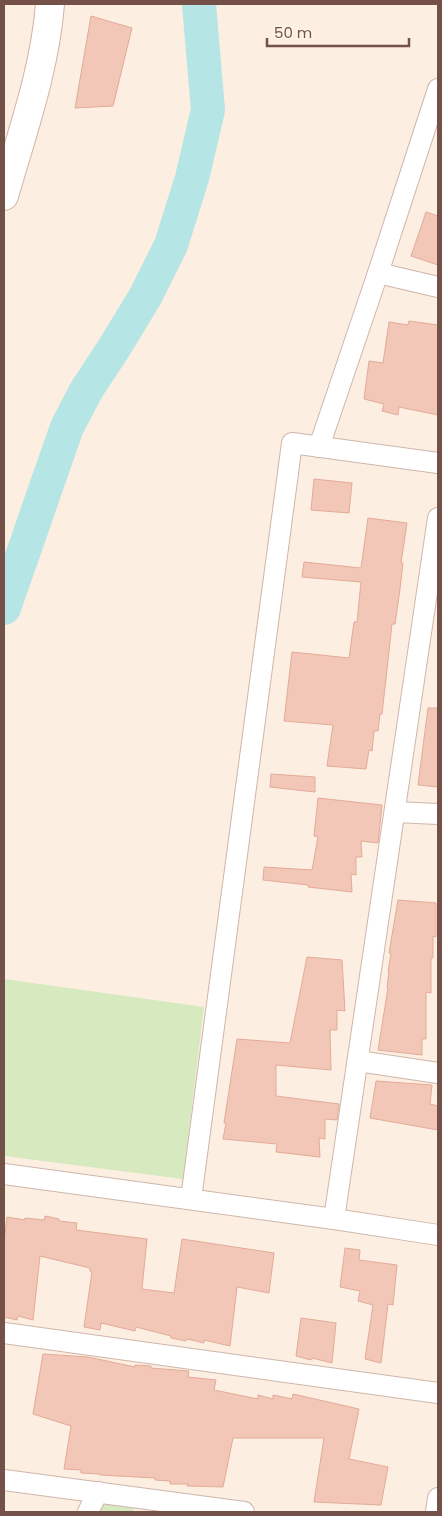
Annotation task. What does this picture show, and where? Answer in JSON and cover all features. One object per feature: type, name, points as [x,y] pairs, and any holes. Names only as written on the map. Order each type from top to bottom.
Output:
[{"type":"main road","points":[[4,196],[40,67],[50,4]]},
{"type":"street","points":[[319,447],[438,89]]},
{"type":"street","points":[[378,273],[438,287]]},
{"type":"street","points":[[191,1199],[292,443],[438,463]]},
{"type":"street","points":[[334,1219],[438,518]]},
{"type":"street","points":[[395,812],[438,814]]},
{"type":"street","points":[[358,1061],[438,1073]]},
{"type":"street","points":[[4,1174],[334,1219],[438,1236]]},
{"type":"street","points":[[4,1333],[438,1393]]},
{"type":"street","points":[[4,1480],[98,1492],[141,1505],[244,1512]]},
{"type":"street","points":[[88,1512],[98,1492]]},
{"type":"street","points":[[436,1512],[438,1498]]},
{"type":"green space","points":[[4,979],[204,1007],[183,1179],[4,1156]]},
{"type":"green space","points":[[100,1499],[134,1506],[133,1512],[94,1512]]},
{"type":"building","points":[[91,16],[132,28],[113,106],[75,108]]},
{"type":"building","points":[[426,212],[438,216],[438,265],[411,256]]},
{"type":"building","points":[[409,321],[438,325],[438,415],[399,407],[398,415],[382,411],[384,404],[364,399],[369,361],[383,363],[389,322],[408,325]]},
{"type":"building","points":[[314,479],[352,483],[349,513],[311,510]]},
{"type":"building","points":[[368,518],[407,523],[395,624],[392,624],[382,714],[380,714],[378,731],[374,731],[372,751],[369,750],[366,769],[327,766],[333,725],[284,721],[292,652],[349,658],[354,622],[357,622],[361,582],[302,577],[304,562],[361,568]]},
{"type":"building","points":[[428,708],[438,708],[438,787],[418,785]]},
{"type":"building","points":[[271,774],[315,777],[315,792],[270,787]]},
{"type":"building","points":[[318,798],[382,805],[378,843],[361,841],[362,857],[356,857],[356,875],[351,874],[352,892],[263,880],[264,867],[312,870],[318,837],[314,836]]},
{"type":"building","points":[[398,900],[436,903],[436,937],[433,936],[433,958],[431,958],[431,993],[426,992],[426,1039],[422,1039],[422,1055],[378,1050],[388,988],[391,954],[389,953]]},
{"type":"building","points":[[307,957],[342,960],[345,1011],[337,1010],[337,1030],[330,1030],[331,1070],[276,1065],[276,1096],[339,1104],[337,1120],[325,1119],[325,1139],[319,1138],[320,1157],[276,1152],[277,1144],[223,1139],[237,1039],[290,1043]]},
{"type":"building","points":[[376,1081],[432,1085],[430,1104],[438,1106],[438,1130],[370,1118]]},
{"type":"building","points":[[45,1216],[59,1219],[59,1221],[77,1223],[76,1230],[147,1239],[142,1289],[174,1293],[182,1239],[274,1253],[269,1293],[237,1287],[230,1346],[204,1340],[204,1343],[171,1338],[171,1336],[136,1327],[135,1331],[101,1323],[100,1330],[84,1327],[92,1272],[90,1268],[40,1256],[33,1320],[18,1316],[17,1320],[4,1317],[4,1241],[7,1217],[25,1220],[25,1218],[44,1220]]},
{"type":"building","points":[[345,1248],[360,1250],[359,1260],[397,1265],[393,1305],[388,1304],[381,1363],[365,1359],[373,1305],[358,1301],[360,1291],[340,1287]]},
{"type":"building","points":[[301,1318],[336,1323],[332,1363],[296,1356]]},
{"type":"building","points":[[43,1354],[88,1357],[135,1367],[135,1365],[151,1366],[151,1368],[189,1371],[188,1377],[216,1380],[214,1390],[258,1399],[258,1395],[273,1399],[273,1395],[292,1399],[293,1394],[359,1409],[349,1459],[388,1467],[381,1505],[314,1502],[324,1438],[233,1438],[223,1487],[187,1486],[188,1484],[170,1484],[170,1481],[155,1480],[155,1478],[100,1475],[81,1473],[81,1470],[64,1469],[71,1426],[33,1414]]},
{"type":"waterway","points":[[4,608],[67,427],[87,389],[145,297],[171,245],[192,178],[208,110],[199,4]]}]
